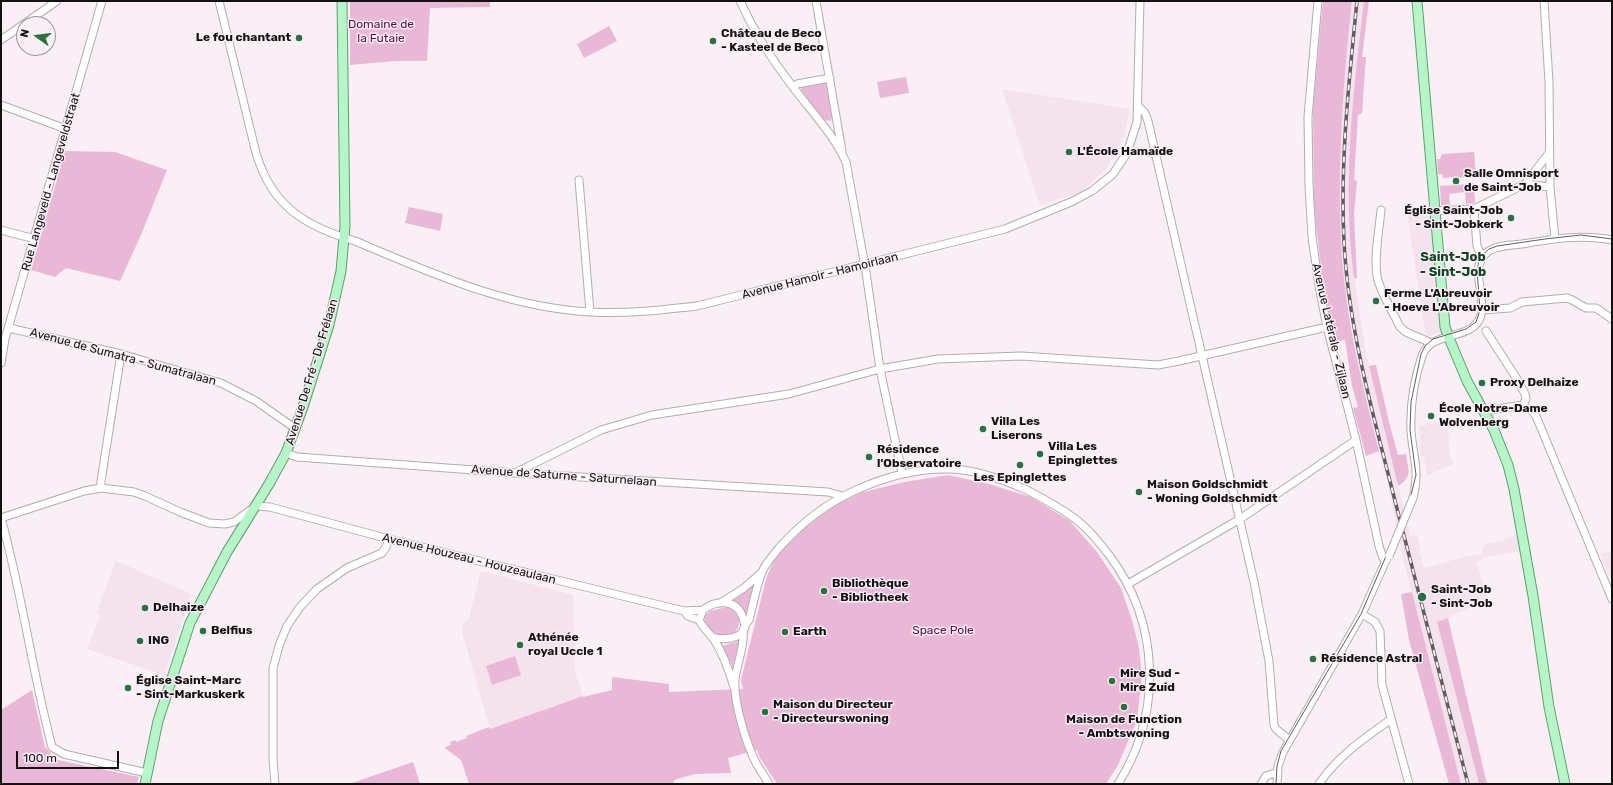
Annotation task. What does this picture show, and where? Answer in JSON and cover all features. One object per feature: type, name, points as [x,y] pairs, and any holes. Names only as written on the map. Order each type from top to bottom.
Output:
[{"type":"main road","name":"Avenue De Fré - De Frélaan","points":[[145,784],[158,721],[190,623],[227,552],[256,506],[286,453],[296,429],[328,325],[341,271],[344,238],[342,1]]},
{"type":"main road","points":[[1416,1],[1443,314],[1448,337],[1467,381],[1484,411],[1508,465],[1514,489],[1533,596],[1549,707],[1565,784]]},
{"type":"street","points":[[35,16],[57,1]]},
{"type":"street","name":"Rue Langeveld - Langeveldstraat","points":[[1,363],[9,328],[102,1]]},
{"type":"street","name":"Avenue Hamoir - Hamoirlaan","points":[[219,1],[255,149],[263,173],[273,191],[304,221],[474,289],[549,308],[590,312],[650,311],[697,306],[1005,229],[1071,202],[1092,191],[1113,174],[1127,153],[1137,122],[1139,107],[1140,1]]},
{"type":"street","points":[[740,1],[749,21],[764,47],[842,153]]},
{"type":"street","points":[[816,1],[830,78],[835,126],[846,162],[864,264],[880,369],[902,473]]},
{"type":"street","name":"Avenue Latérale - Zijlaan","points":[[1318,1],[1308,117],[1308,186],[1315,261],[1327,327],[1356,440],[1379,546],[1383,558],[1387,558]]},
{"type":"street","points":[[1544,1],[1549,82],[1550,187],[1555,239]]},
{"type":"street","points":[[1,40],[16,30]]},
{"type":"street","points":[[793,87],[797,84],[830,78]]},
{"type":"street","points":[[1,105],[66,129]]},
{"type":"street","points":[[1139,107],[1148,121],[1240,518],[1268,661],[1274,725],[1276,729],[1289,740]]},
{"type":"street","points":[[821,123],[828,127],[835,126]]},
{"type":"street","points":[[1435,211],[1474,208],[1525,184],[1549,153]]},
{"type":"street","points":[[579,180],[590,312]]},
{"type":"street","points":[[1525,184],[1550,187]]},
{"type":"street","points":[[1474,208],[1477,246],[1482,257]]},
{"type":"street","points":[[1381,210],[1377,260],[1377,276],[1379,284],[1400,327],[1406,332],[1429,342],[1430,344]]},
{"type":"street","points":[[1,230],[35,239]]},
{"type":"street","points":[[1277,784],[1281,757],[1289,740],[1362,614],[1413,498],[1417,475],[1412,432],[1412,402],[1424,351],[1430,344],[1438,339],[1466,330],[1475,325],[1480,319],[1482,310],[1478,269],[1482,257],[1487,252],[1497,248],[1555,239],[1585,237],[1612,240]]},
{"type":"street","points":[[1482,310],[1510,308],[1522,302],[1567,298],[1586,308],[1596,308],[1612,319]]},
{"type":"street","points":[[515,473],[601,430],[652,415],[789,394],[880,369],[938,359],[1021,356],[1158,365],[1327,327]]},
{"type":"street","name":"Avenue de Sumatra - Sumatralaan","points":[[9,328],[121,354],[222,383],[256,401],[296,429]]},
{"type":"street","points":[[1486,331],[1525,394],[1526,398],[1523,405]]},
{"type":"street","points":[[101,488],[121,354]]},
{"type":"street","points":[[1484,411],[1523,405],[1532,411],[1536,416],[1612,599]]},
{"type":"street","points":[[1128,584],[1240,518],[1356,440]]},
{"type":"street","name":"Avenue de Saturne - Saturnelaan","points":[[286,453],[297,457],[515,473],[828,492],[842,496]]},
{"type":"street","points":[[712,637],[728,639],[737,636],[749,620],[762,572],[767,562],[790,536],[811,517],[842,496],[902,473],[946,469],[970,472],[1014,485],[1038,496],[1078,521],[1089,531],[1116,565],[1128,584],[1138,608],[1144,629],[1150,669],[1149,696],[1144,727],[1118,784]]},
{"type":"street","points":[[147,773],[64,754],[52,747],[45,720],[20,597],[1,518],[84,491],[101,488],[134,492],[209,523],[225,524],[234,522],[256,506]]},
{"type":"street","name":"Avenue Houzeau - Houzeaulaan","points":[[256,506],[270,507],[389,539],[684,611],[702,610]]},
{"type":"street","points":[[275,784],[272,759],[273,668],[279,646],[287,626],[300,607],[316,589],[347,568],[382,554],[389,539]]},
{"type":"street","points":[[762,572],[744,588],[722,602],[713,604],[702,610],[699,620],[705,630],[712,637],[728,665],[749,748],[769,784]]},
{"type":"street","points":[[722,602],[730,604],[739,610],[744,628],[743,641],[736,667],[734,687]]},
{"type":"street","name":"Avenue Houzeau - Houzeaulaan","points":[[684,611],[688,616],[699,620]]},
{"type":"street","points":[[1362,614],[1375,622],[1380,631],[1382,685],[1408,784]]},
{"type":"street","points":[[1319,784],[1332,767],[1356,745],[1390,720]]},
{"type":"street","points":[[1261,784],[1266,776],[1278,772]]},
{"type":"shaded area","points":[[1352,1],[1364,1],[1354,91],[1350,159],[1349,195],[1352,261],[1369,366],[1410,536],[1417,535],[1424,568],[1464,557],[1483,554],[1482,549],[1485,544],[1504,541],[1504,539],[1517,536],[1520,551],[1487,557],[1476,562],[1488,598],[1437,622],[1479,784],[1461,784],[1404,563],[1389,488],[1363,384],[1344,281],[1340,222],[1339,161],[1343,93]]},
{"type":"shaded area","name":"L'École Hamaïde","points":[[1002,89],[1130,109],[1124,137],[1107,168],[1081,192],[1040,205]]},
{"type":"shaded area","points":[[1430,206],[1442,332],[1426,337],[1406,208]]},
{"type":"shaded area","points":[[1442,422],[1442,425],[1448,426],[1449,453],[1454,464],[1427,475],[1424,456],[1421,456],[1419,426],[1427,425],[1427,423]]},
{"type":"shaded area","points":[[1612,552],[1612,582],[1600,553]]},
{"type":"shaded area","points":[[116,561],[192,594],[164,675],[87,649],[100,616],[96,614]]},
{"type":"shaded area","name":"Athénée royal Uccle 1","points":[[481,571],[573,595],[575,672],[583,696],[490,729],[462,632],[463,624],[469,619]]},
{"type":"green space","name":"Domaine de la Futaie","points":[[350,1],[490,1],[490,7],[430,8],[427,61],[396,61],[350,65]]},
{"type":"green space","points":[[1323,1],[1352,1],[1345,71],[1341,140],[1341,244],[1347,301],[1358,366],[1379,451],[1366,456],[1353,408],[1358,407],[1352,386],[1345,340],[1334,342],[1325,298],[1314,209],[1313,109]]},
{"type":"green space","points":[[1364,1],[1369,1],[1362,57],[1366,57],[1362,113],[1358,115],[1354,180],[1357,181],[1354,214],[1357,278],[1354,278],[1349,209],[1350,139]]},
{"type":"green space","points":[[609,26],[617,41],[584,58],[577,44]]},
{"type":"green space","points":[[906,77],[909,93],[880,98],[877,82]]},
{"type":"green space","points":[[827,82],[834,115],[830,121],[824,120],[801,90],[803,85]]},
{"type":"green space","points":[[65,151],[115,152],[167,170],[141,235],[120,281],[66,268],[55,277],[31,270]]},
{"type":"green space","name":"Salle Omnisport de Saint-Job","points":[[1474,152],[1476,176],[1457,178],[1458,185],[1474,183],[1475,203],[1466,204],[1465,192],[1449,194],[1450,205],[1441,205],[1440,186],[1455,185],[1454,177],[1443,178],[1442,174],[1438,174],[1437,159],[1440,159],[1442,154]]},
{"type":"green space","points":[[409,207],[443,214],[440,231],[405,223]]},
{"type":"green space","points":[[1376,365],[1398,455],[1406,454],[1408,476],[1403,483],[1398,486],[1369,366]]},
{"type":"green space","name":"Space Pole","points":[[948,475],[989,484],[1031,497],[1070,521],[1097,552],[1121,588],[1132,620],[1139,648],[1142,676],[1137,720],[1118,765],[1106,784],[777,784],[760,758],[757,750],[728,758],[731,773],[695,774],[674,780],[673,784],[469,784],[461,760],[446,749],[445,747],[451,745],[450,742],[455,740],[456,742],[467,738],[466,736],[489,727],[490,729],[583,696],[612,690],[612,677],[669,684],[669,692],[743,689],[741,680],[766,579],[773,562],[795,535],[832,507],[860,493],[904,482]]},
{"type":"green space","points":[[753,585],[756,585],[746,618],[730,601]]},
{"type":"green space","points":[[1412,592],[1461,784],[1449,784],[1409,640],[1401,594]]},
{"type":"green space","points":[[727,607],[735,611],[737,614],[739,618],[739,626],[734,633],[722,636],[710,629],[704,620],[704,617],[710,611]]},
{"type":"green space","points":[[1448,618],[1487,784],[1479,784],[1437,622]]},
{"type":"green space","points":[[739,641],[733,667],[721,646]]},
{"type":"green space","points":[[515,656],[521,675],[492,685],[486,666]]},
{"type":"green space","points":[[32,690],[45,747],[58,760],[139,777],[137,784],[1,784],[1,710]]},
{"type":"green space","points":[[413,762],[420,784],[349,784]]},
{"type":"tram line","points":[[1276,784],[1277,766],[1281,751],[1361,614],[1409,503],[1416,475],[1410,430],[1411,402],[1421,354],[1425,346],[1433,339],[1466,329],[1476,322],[1480,310],[1477,269],[1480,257],[1489,249],[1497,246],[1581,235],[1612,239]]},
{"type":"railway","points":[[1357,1],[1346,121],[1343,181],[1344,241],[1350,305],[1369,399],[1468,784]]},
{"type":"place","name":"Le fou chantant","points":[[299,38]]},
{"type":"place","name":"Château de Beco - Kasteel de Beco","points":[[713,41]]},
{"type":"place","name":"L'École Hamaïde","points":[[1069,152]]},
{"type":"place","name":"Salle Omnisport de Saint-Job","points":[[1456,181]]},
{"type":"place","name":"Église Saint-Job - Sint-Jobkerk","points":[[1511,218]]},
{"type":"place","name":"Ferme L'Abreuvoir - Hoeve L'Abreuvoir","points":[[1376,301]]},
{"type":"place","name":"Proxy Delhaize","points":[[1482,383]]},
{"type":"place","name":"École Notre-Dame Wolvenberg","points":[[1431,416]]},
{"type":"place","name":"Villa Les Liserons","points":[[983,429]]},
{"type":"place","name":"Villa Les Epinglettes","points":[[1040,454]]},
{"type":"place","name":"Résidence l'Observatoire","points":[[869,457]]},
{"type":"place","name":"Les Epinglettes","points":[[1020,465]]},
{"type":"place","name":"Maison Goldschmidt - Woning Goldschmidt","points":[[1139,492]]},
{"type":"place","name":"Bibliothèque - Bibliotheek","points":[[824,591]]},
{"type":"place","name":"Saint-Job - Sint-Job","points":[[1422,597]]},
{"type":"place","name":"Delhaize","points":[[145,608]]},
{"type":"place","name":"Belfius","points":[[203,631]]},
{"type":"place","name":"Earth","points":[[785,632]]},
{"type":"place","name":"ING","points":[[140,641]]},
{"type":"place","name":"Athénée royal Uccle 1","points":[[520,645]]},
{"type":"place","name":"Résidence Astral","points":[[1313,659]]},
{"type":"place","name":"Mire Sud - Mire Zuid","points":[[1112,681]]},
{"type":"place","name":"Église Saint-Marc - Sint-Markuskerk","points":[[128,688]]},
{"type":"place","name":"Maison de Function - Ambtswoning","points":[[1124,707]]},
{"type":"place","name":"Maison du Directeur - Directeurswoning","points":[[765,712]]},
{"type":"district","name":"Saint-Job - Sint-Job","points":[[1453,264]]}]
